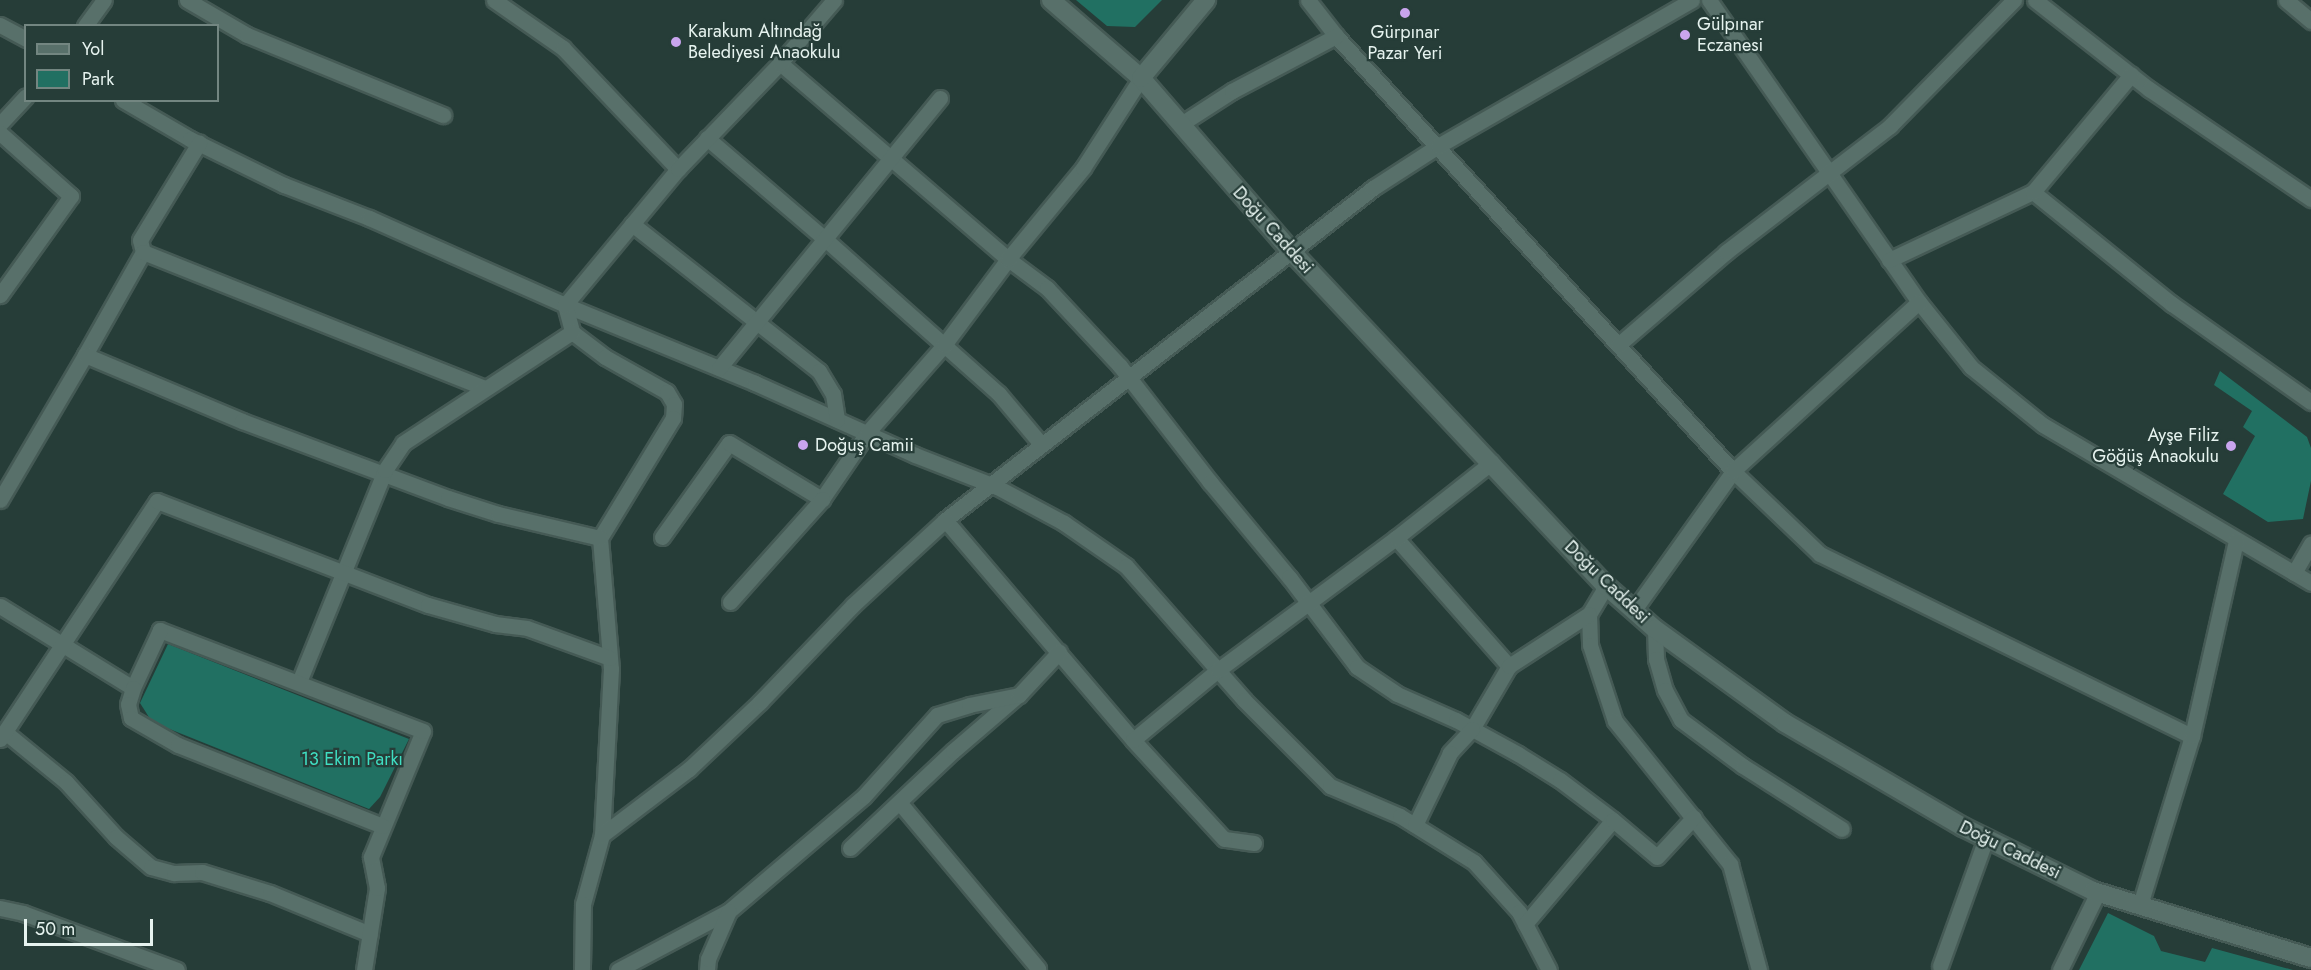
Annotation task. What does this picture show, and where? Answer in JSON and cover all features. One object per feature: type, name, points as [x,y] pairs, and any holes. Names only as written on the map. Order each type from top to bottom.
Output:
[{"type":"street","points":[[86,24],[104,0]]},
{"type":"street","points":[[187,0],[247,35],[443,115]]},
{"type":"street","points":[[494,0],[563,48],[678,169]]},
{"type":"street","points":[[565,306],[678,169],[780,63],[834,0]]},
{"type":"street","name":"Doğu Caddesi","points":[[1051,0],[1141,78],[1291,251],[1492,462],[1606,586],[1655,629],[1785,723],[1986,838],[2098,892],[2311,958]]},
{"type":"street","points":[[730,602],[822,499],[867,433],[944,345],[1008,258],[1083,168],[1141,78],[1206,0]]},
{"type":"street","points":[[1308,0],[1336,36],[1733,471],[1820,554],[2192,736]]},
{"type":"street","points":[[602,835],[689,769],[760,702],[853,605],[945,520],[1373,188],[1438,146],[1692,0]]},
{"type":"street","points":[[1709,0],[1919,302],[1971,366],[2043,425],[2311,584]]},
{"type":"street","points":[[1618,345],[1726,252],[1890,126],[2014,0]]},
{"type":"street","points":[[2035,0],[2131,75],[2311,199]]},
{"type":"street","points":[[2286,0],[2311,21]]},
{"type":"street","points":[[0,25],[24,38]]},
{"type":"street","points":[[1181,124],[1232,91],[1336,36]]},
{"type":"street","points":[[780,63],[1008,258],[1047,288],[1128,376],[1357,667],[1397,694],[1472,729],[1560,780],[1657,857],[1694,817]]},
{"type":"street","points":[[1889,260],[2034,192],[2131,75]]},
{"type":"street","points":[[0,124],[24,98]]},
{"type":"street","points":[[719,368],[940,98]]},
{"type":"street","points":[[127,102],[199,143],[284,185],[369,218],[565,306],[719,368],[989,484],[1064,523],[1126,566],[1244,700],[1330,786],[1400,816],[1474,862],[1519,912],[1549,970]]},
{"type":"street","points":[[0,134],[71,196],[0,295]]},
{"type":"street","points":[[707,138],[825,239],[999,394],[1041,444]]},
{"type":"street","points":[[0,500],[142,252],[140,240],[199,143]]},
{"type":"street","points":[[2034,192],[2172,304],[2311,402]]},
{"type":"street","points":[[632,224],[756,324],[819,371],[833,393],[837,420]]},
{"type":"street","points":[[142,252],[484,388]]},
{"type":"street","points":[[1634,610],[1733,471],[1919,302]]},
{"type":"street","points":[[565,306],[572,332],[605,357],[667,392],[674,404],[673,418],[600,538],[610,658],[602,835],[583,903],[582,970]]},
{"type":"street","points":[[299,682],[383,474],[403,443],[572,332]]},
{"type":"street","points":[[85,355],[242,421],[383,474],[498,514],[600,538]]},
{"type":"street","points":[[662,537],[729,443],[822,499]]},
{"type":"street","points":[[1133,740],[1218,670],[1396,538],[1492,462]]},
{"type":"street","points":[[370,934],[270,893],[202,872],[174,873],[152,867],[116,837],[66,782],[2,735],[157,501],[428,605],[495,624],[527,628],[610,658]]},
{"type":"street","points":[[945,520],[1133,740],[1224,839],[1254,843]]},
{"type":"street","points":[[1396,538],[1509,666]]},
{"type":"street","points":[[2140,905],[2192,736],[2236,540]]},
{"type":"street","points":[[2294,573],[2311,544]]},
{"type":"street","points":[[1415,825],[1450,753],[1472,729],[1509,666],[1589,614],[1606,586]]},
{"type":"street","points":[[0,606],[133,688]]},
{"type":"street","points":[[1589,614],[1590,645],[1615,721],[1730,864],[1759,970]]},
{"type":"street","points":[[1655,629],[1656,659],[1665,690],[1681,720],[1743,766],[1842,829]]},
{"type":"street","points":[[364,970],[377,888],[371,856],[423,731],[160,630],[133,688],[128,704],[131,718],[153,733],[383,826]]},
{"type":"street","points":[[850,848],[1019,694],[1059,652]]},
{"type":"street","points":[[618,970],[729,911],[864,796],[938,715],[969,705],[1019,694]]},
{"type":"street","points":[[899,802],[1038,968]]},
{"type":"street","points":[[1525,924],[1613,820]]},
{"type":"street","points":[[1940,966],[1986,838]]},
{"type":"street","points":[[2060,970],[2098,892]]},
{"type":"street","points":[[0,908],[24,913],[177,970]]},
{"type":"street","points":[[707,970],[708,959],[729,911]]},
{"type":"green space","points":[[1076,0],[1162,0],[1135,27],[1107,26]]},
{"type":"green space","points":[[2220,371],[2307,437],[2311,448],[2311,481],[2303,519],[2268,522],[2223,494],[2255,436],[2243,427],[2252,411],[2214,385]]},
{"type":"green space","name":"13 Ekim Parkı","points":[[168,644],[409,739],[380,797],[369,809],[152,722],[140,703]]},
{"type":"green space","points":[[2108,913],[2154,936],[2161,951],[2205,962],[2212,948],[2293,970],[2079,970]]},
{"type":"place","name":"Gürpınar Pazar Yeri","points":[[1405,13]]},
{"type":"place","name":"Gülpınar Eczanesi","points":[[1685,35]]},
{"type":"place","name":"Karakum Altındağ Belediyesi Anaokulu","points":[[676,42]]},
{"type":"place","name":"Doğuş Camii","points":[[803,445]]},
{"type":"place","name":"Ayşe Filiz Göğüş Anaokulu","points":[[2231,446]]}]
